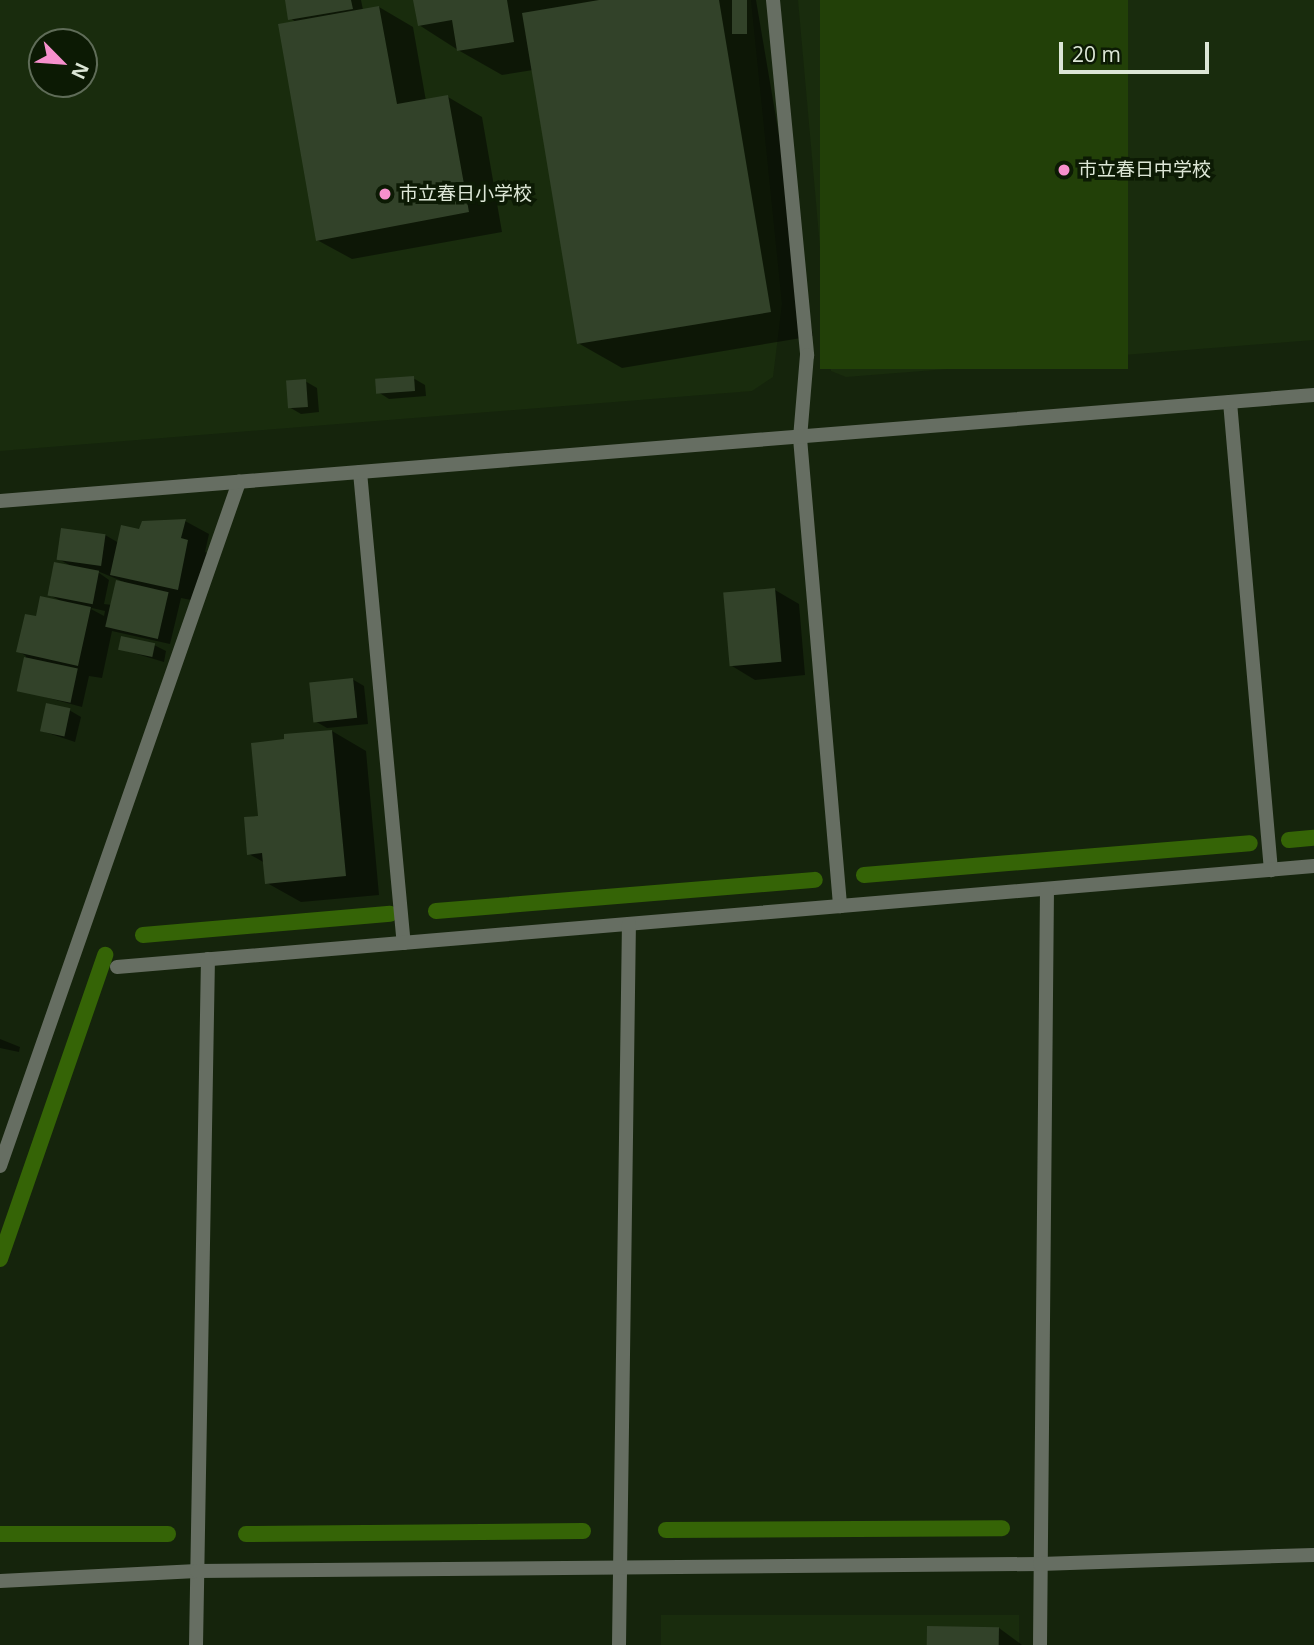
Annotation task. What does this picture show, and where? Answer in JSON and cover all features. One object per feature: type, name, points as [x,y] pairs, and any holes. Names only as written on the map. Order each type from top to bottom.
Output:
[{"type":"street","points":[[773,0],[807,355],[800,438],[840,906]]},
{"type":"street","points":[[0,501],[1314,395]]},
{"type":"street","points":[[1230,402],[1271,870]]},
{"type":"street","points":[[360,472],[404,943]]},
{"type":"street","points":[[0,1166],[239,482]]},
{"type":"street","points":[[117,967],[1314,866]]},
{"type":"street","points":[[1040,1645],[1047,889]]},
{"type":"street","points":[[619,1645],[629,923]]},
{"type":"street","points":[[196,1645],[208,960]]},
{"type":"street","points":[[0,1581],[197,1571],[1040,1564],[1314,1555]]},
{"type":"shaded area","name":"市立春日小学校","points":[[0,0],[751,0],[782,304],[773,377],[752,391],[0,451]]},
{"type":"shaded area","name":"市立春日中学校","points":[[798,0],[1314,0],[1314,340],[846,377],[831,371]]},
{"type":"shaded area","name":"市立春日中学校","points":[[820,0],[1128,0],[1128,369],[820,369]]},
{"type":"shaded area","points":[[661,1615],[1019,1615],[1019,1645],[661,1645]]},
{"type":"building","points":[[285,0],[351,0],[353,9],[288,20]]},
{"type":"building","points":[[413,0],[507,0],[514,42],[457,51],[452,20],[418,26]]},
{"type":"building","points":[[599,0],[719,0],[771,312],[577,344],[522,13]]},
{"type":"building","points":[[732,0],[747,0],[747,34],[732,34]]},
{"type":"building","points":[[379,6],[397,104],[448,95],[469,212],[316,241],[278,24]]},
{"type":"building","points":[[414,376],[415,391],[376,394],[375,379]]},
{"type":"building","points":[[306,379],[308,407],[288,408],[286,380]]},
{"type":"building","points":[[186,519],[181,538],[188,540],[178,590],[110,575],[121,525],[139,529],[142,521]]},
{"type":"building","points":[[61,528],[106,534],[101,566],[57,560]]},
{"type":"building","points":[[54,562],[99,571],[93,604],[48,595]]},
{"type":"building","points":[[116,580],[169,592],[158,639],[105,627]]},
{"type":"building","points":[[775,588],[781,662],[730,666],[723,593]]},
{"type":"building","points":[[40,596],[91,607],[78,666],[16,652],[25,614],[36,616]]},
{"type":"building","points":[[121,636],[155,643],[152,657],[118,650]]},
{"type":"building","points":[[24,657],[78,668],[71,703],[17,691]]},
{"type":"building","points":[[353,678],[357,718],[313,722],[309,683]]},
{"type":"building","points":[[46,703],[70,708],[64,737],[40,731]]},
{"type":"building","points":[[332,730],[346,876],[265,884],[262,853],[247,855],[244,817],[258,816],[251,743],[284,739],[284,734]]},
{"type":"building","points":[[927,1626],[999,1627],[999,1645],[927,1645]]},
{"type":"waterway","points":[[1289,840],[1314,838]]},
{"type":"waterway","points":[[864,875],[1250,843]]},
{"type":"waterway","points":[[436,911],[815,880]]},
{"type":"waterway","points":[[143,935],[390,914]]},
{"type":"waterway","points":[[0,1259],[105,955]]},
{"type":"waterway","points":[[666,1530],[1002,1528]]},
{"type":"waterway","points":[[246,1534],[583,1531]]},
{"type":"waterway","points":[[0,1534],[168,1534]]},
{"type":"place","name":"市立春日中学校","points":[[1064,170]]},
{"type":"place","name":"市立春日小学校","points":[[385,194]]}]
